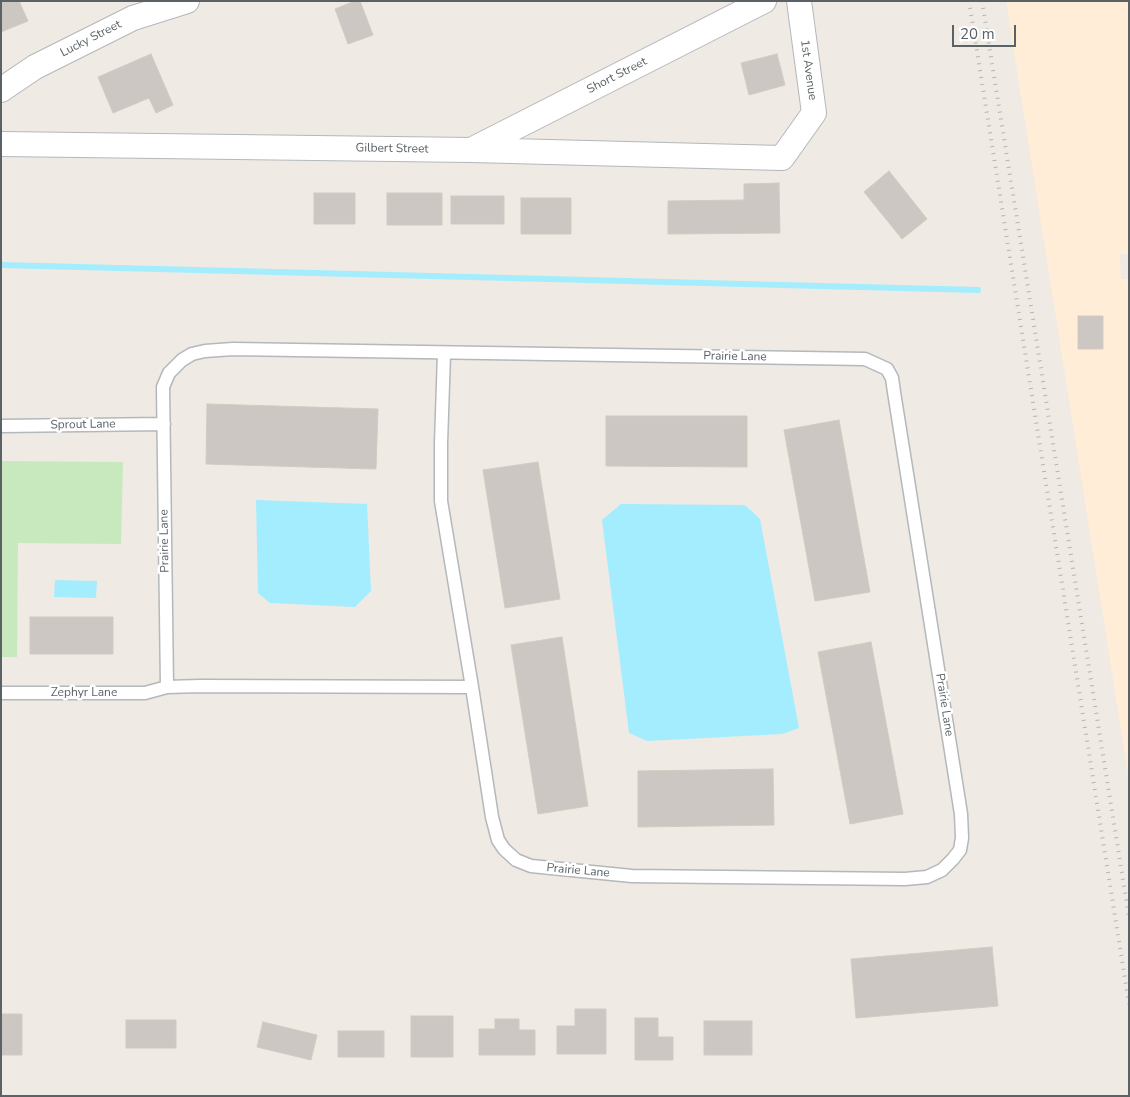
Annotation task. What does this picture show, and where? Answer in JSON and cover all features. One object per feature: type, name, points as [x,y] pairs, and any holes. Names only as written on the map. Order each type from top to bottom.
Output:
[{"type":"street","name":"Lucky Street","points":[[1,90],[35,67],[133,18],[187,1]]},
{"type":"street","name":"Short Street","points":[[471,150],[764,1]]},
{"type":"street","name":"1st Avenue","points":[[782,158],[814,113],[799,1]]},
{"type":"street","name":"Gilbert Street","points":[[1,144],[471,150],[782,158]]},
{"type":"lane","name":"Prairie Lane","points":[[167,687],[163,387],[169,372],[192,354],[233,349],[444,354],[866,359],[887,369],[892,378],[961,814],[962,838],[960,850],[942,870],[927,877],[905,879],[632,876],[531,866],[516,860],[498,840],[492,817],[441,502],[444,354]]},
{"type":"lane","name":"Sprout Lane","points":[[1,426],[164,424]]},
{"type":"lane","points":[[167,687],[472,687]]},
{"type":"lane","name":"Zephyr Lane","points":[[1,692],[145,693],[167,687]]},
{"type":"shaded area","points":[[1006,1],[1129,1],[1129,254],[1120,254],[1121,279],[1129,279],[1129,781]]},
{"type":"green space","points":[[1,461],[123,462],[121,544],[18,543],[17,657],[1,657]]},
{"type":"water","points":[[256,500],[367,504],[371,591],[355,607],[270,603],[258,593]]},
{"type":"water","points":[[621,504],[745,505],[760,519],[799,728],[782,734],[647,741],[629,733],[602,520]]},
{"type":"water","points":[[55,580],[97,581],[96,598],[54,597]]},
{"type":"building","points":[[1,1],[19,1],[28,21],[1,32]]},
{"type":"building","points":[[355,1],[360,1],[373,35],[348,44],[335,9]]},
{"type":"building","points":[[151,54],[173,105],[156,113],[149,98],[113,113],[98,77]]},
{"type":"building","points":[[777,54],[785,85],[749,95],[741,63]]},
{"type":"building","points":[[889,171],[927,219],[902,239],[864,192]]},
{"type":"building","points":[[779,183],[780,233],[668,234],[668,201],[744,200],[744,184]]},
{"type":"building","points":[[314,193],[355,193],[355,224],[314,224]]},
{"type":"building","points":[[387,193],[442,193],[442,225],[387,225]]},
{"type":"building","points":[[451,196],[504,196],[504,224],[451,224]]},
{"type":"building","points":[[521,198],[571,198],[571,234],[521,234]]},
{"type":"building","points":[[1078,316],[1103,316],[1103,349],[1078,349]]},
{"type":"building","points":[[207,404],[378,409],[376,469],[206,464]]},
{"type":"building","points":[[606,416],[747,416],[747,467],[606,466]]},
{"type":"building","points":[[839,420],[870,592],[815,601],[784,430]]},
{"type":"building","points":[[538,462],[560,599],[505,608],[483,470]]},
{"type":"building","points":[[30,617],[113,617],[113,654],[30,654]]},
{"type":"building","points":[[562,637],[588,806],[538,814],[511,645]]},
{"type":"building","points":[[871,642],[903,814],[850,824],[818,652]]},
{"type":"building","points":[[773,769],[774,825],[638,827],[638,771]]},
{"type":"building","points":[[992,947],[998,1006],[856,1018],[851,959]]},
{"type":"building","points":[[575,1009],[606,1009],[606,1054],[557,1054],[557,1026],[575,1026]]},
{"type":"building","points":[[1,1014],[22,1014],[22,1055],[1,1055]]},
{"type":"building","points":[[411,1016],[453,1016],[453,1057],[411,1057]]},
{"type":"building","points":[[635,1018],[658,1018],[658,1037],[673,1037],[673,1060],[635,1060]]},
{"type":"building","points":[[495,1019],[519,1019],[519,1030],[535,1030],[535,1055],[479,1055],[479,1029],[495,1029]]},
{"type":"building","points":[[126,1020],[176,1020],[176,1048],[126,1048]]},
{"type":"building","points":[[704,1021],[752,1021],[752,1055],[704,1055]]},
{"type":"building","points":[[263,1022],[317,1035],[311,1060],[257,1047]]},
{"type":"building","points":[[338,1031],[384,1031],[384,1057],[338,1057]]},
{"type":"waterway","points":[[1,265],[978,290]]},
{"type":"railway","points":[[969,1],[1129,1004]]},
{"type":"railway","points":[[982,1],[1129,917]]}]
